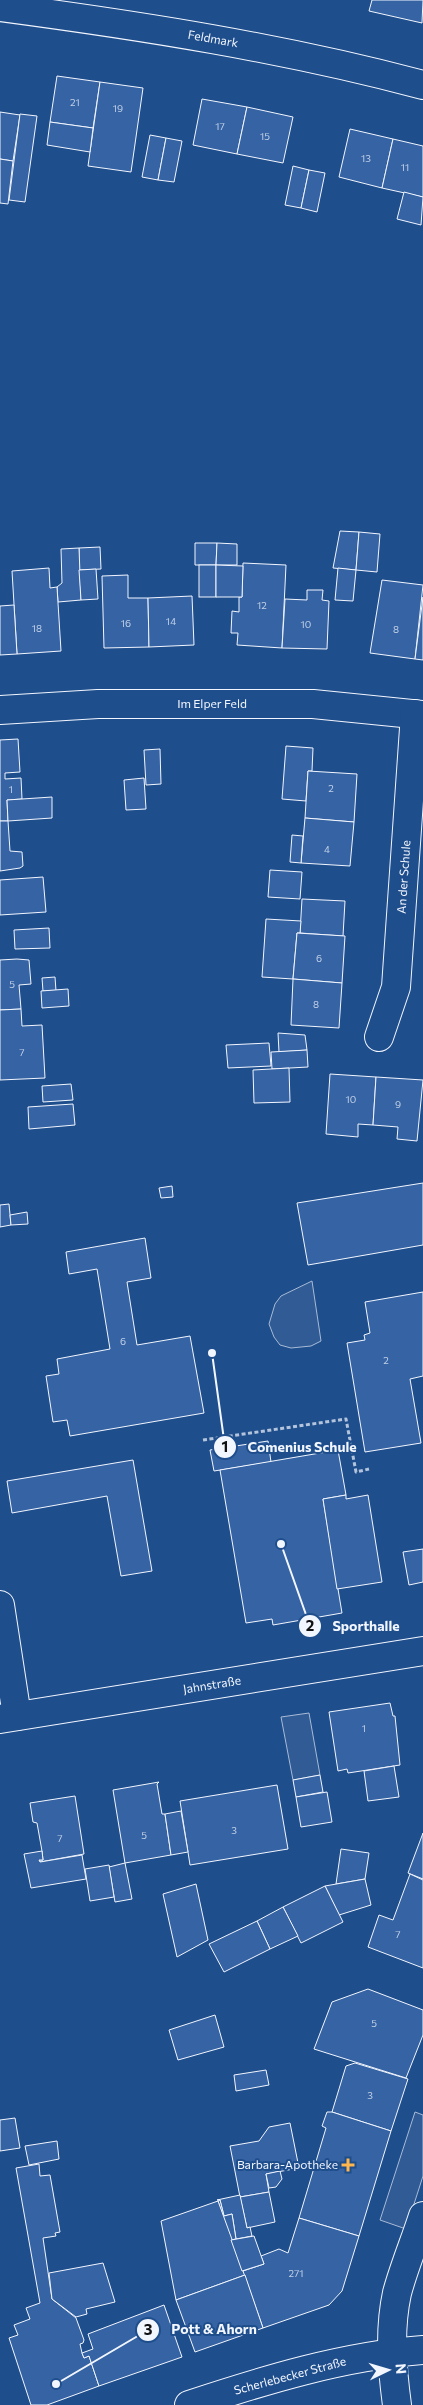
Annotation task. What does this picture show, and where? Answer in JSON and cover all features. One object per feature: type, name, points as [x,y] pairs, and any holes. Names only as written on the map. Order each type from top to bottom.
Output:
[{"type":"street","name":"Feldmark","points":[[0,7],[139,26],[270,49],[362,69],[423,85]]},
{"type":"street","name":"Im Elper Feld","points":[[0,710],[98,704],[313,704],[419,714]]},
{"type":"street","name":"An der Schule","points":[[378,1037],[396,987],[419,714]]},
{"type":"street","points":[[0,1604],[8,1718]]},
{"type":"street","name":"Jahnstraße","points":[[8,1718],[423,1650]]},
{"type":"street","points":[[397,2405],[391,2352],[398,2293],[423,2216]]},
{"type":"street","name":"Scherlebecker Straße","points":[[189,2405],[321,2366],[391,2352],[423,2350]]},
{"type":"path","points":[[203,1440],[346,1419],[356,1472],[369,1469]]},
{"type":"shaded area","points":[[312,1281],[321,1341],[311,1346],[291,1348],[280,1345],[274,1337],[269,1324],[275,1304],[281,1296]]},
{"type":"shaded area","points":[[309,1713],[320,1775],[293,1780],[281,1717]]},
{"type":"shaded area","points":[[415,2112],[423,2115],[423,2176],[406,2229],[380,2220]]},
{"type":"building","points":[[372,0],[423,0],[422,23],[369,11]]},
{"type":"building","points":[[57,76],[100,82],[93,128],[50,122]]},
{"type":"building","points":[[100,82],[143,88],[131,172],[88,166]]},
{"type":"building","points":[[202,99],[247,107],[237,154],[193,145]]},
{"type":"building","points":[[247,107],[293,117],[283,163],[237,154]]},
{"type":"building","points":[[0,112],[20,115],[13,161],[0,159]]},
{"type":"building","points":[[20,114],[37,116],[25,202],[9,200]]},
{"type":"building","points":[[50,122],[93,128],[90,152],[47,145]]},
{"type":"building","points":[[350,129],[393,139],[382,188],[339,177]]},
{"type":"building","points":[[150,135],[166,138],[158,180],[142,177]]},
{"type":"building","points":[[166,138],[182,141],[174,182],[158,180]]},
{"type":"building","points":[[393,139],[423,146],[423,197],[382,188]]},
{"type":"building","points":[[0,159],[13,161],[8,204],[0,203]]},
{"type":"building","points":[[293,166],[309,170],[301,208],[285,205]]},
{"type":"building","points":[[309,170],[325,173],[317,212],[301,208]]},
{"type":"building","points":[[404,192],[423,197],[421,225],[397,219]]},
{"type":"building","points":[[340,531],[359,532],[356,570],[333,568]]},
{"type":"building","points":[[359,532],[380,534],[377,572],[356,570]]},
{"type":"building","points":[[195,543],[217,543],[216,565],[195,565]]},
{"type":"building","points":[[217,543],[237,544],[237,565],[216,565]]},
{"type":"building","points":[[100,547],[101,569],[79,570],[79,548]]},
{"type":"building","points":[[79,548],[81,600],[58,602],[57,587],[62,583],[61,549]]},
{"type":"building","points":[[243,563],[286,565],[282,648],[237,645],[238,633],[231,633],[232,611],[239,612],[239,597],[242,597]]},
{"type":"building","points":[[199,565],[216,565],[216,597],[199,597]]},
{"type":"building","points":[[216,565],[243,566],[242,597],[216,597]]},
{"type":"building","points":[[49,568],[50,588],[57,587],[61,651],[17,654],[12,571]]},
{"type":"building","points":[[338,568],[356,570],[353,601],[335,600]]},
{"type":"building","points":[[96,569],[98,599],[81,600],[79,570]]},
{"type":"building","points":[[128,575],[128,598],[148,598],[149,647],[104,648],[102,576]]},
{"type":"building","points":[[382,580],[423,585],[415,659],[370,653]]},
{"type":"building","points":[[307,590],[323,590],[322,600],[329,601],[327,649],[282,648],[285,599],[307,600]]},
{"type":"building","points":[[192,596],[194,645],[149,647],[148,598]]},
{"type":"building","points":[[423,597],[423,660],[415,659]]},
{"type":"building","points":[[14,605],[17,654],[0,655],[0,606]]},
{"type":"building","points":[[18,739],[20,772],[5,773],[5,779],[21,778],[22,799],[7,800],[8,821],[0,821],[0,740]]},
{"type":"building","points":[[286,746],[313,748],[312,771],[308,771],[306,801],[282,799]]},
{"type":"building","points":[[160,749],[161,784],[146,785],[144,750]]},
{"type":"building","points":[[308,771],[357,774],[354,822],[305,818]]},
{"type":"building","points":[[144,778],[146,809],[126,810],[124,780]]},
{"type":"building","points":[[52,797],[52,818],[8,821],[7,800]]},
{"type":"building","points":[[305,818],[354,822],[350,866],[301,863]]},
{"type":"building","points":[[0,821],[8,821],[10,851],[22,852],[23,866],[20,868],[0,871]]},
{"type":"building","points":[[292,835],[303,836],[301,863],[290,862]]},
{"type":"building","points":[[270,870],[302,872],[300,899],[268,897]]},
{"type":"building","points":[[43,877],[46,912],[0,915],[0,880]]},
{"type":"building","points":[[302,899],[345,901],[343,936],[300,933]]},
{"type":"building","points":[[266,919],[301,921],[300,933],[297,933],[293,979],[262,977]]},
{"type":"building","points":[[49,928],[50,948],[15,949],[14,930]]},
{"type":"building","points":[[297,933],[345,936],[342,983],[293,979]]},
{"type":"building","points":[[0,960],[29,960],[31,984],[19,985],[21,1009],[0,1010]]},
{"type":"building","points":[[55,977],[56,991],[43,991],[42,978]]},
{"type":"building","points":[[293,979],[342,983],[339,1028],[291,1025]]},
{"type":"building","points":[[68,989],[69,1006],[42,1008],[41,991]]},
{"type":"building","points":[[21,1009],[22,1026],[42,1025],[45,1078],[0,1080],[0,1010]]},
{"type":"building","points":[[278,1033],[305,1035],[307,1050],[279,1052]]},
{"type":"building","points":[[269,1043],[271,1066],[228,1068],[226,1045]]},
{"type":"building","points":[[307,1050],[308,1067],[272,1069],[271,1052]]},
{"type":"building","points":[[289,1068],[290,1102],[254,1103],[253,1070]]},
{"type":"building","points":[[330,1074],[376,1077],[373,1125],[358,1124],[358,1137],[326,1134]]},
{"type":"building","points":[[376,1077],[423,1080],[417,1141],[397,1139],[398,1127],[373,1125]]},
{"type":"building","points":[[71,1084],[73,1100],[43,1102],[42,1086]]},
{"type":"building","points":[[73,1104],[75,1125],[29,1129],[28,1107]]},
{"type":"building","points":[[423,1183],[423,1245],[308,1265],[297,1203]]},
{"type":"building","points":[[172,1186],[173,1197],[161,1198],[159,1188]]},
{"type":"building","points":[[9,1204],[11,1225],[0,1227],[0,1205]]},
{"type":"building","points":[[27,1212],[28,1224],[11,1225],[10,1215]]},
{"type":"building","points":[[145,1238],[151,1278],[127,1282],[137,1345],[190,1336],[204,1413],[70,1436],[67,1420],[53,1422],[46,1376],[59,1374],[57,1359],[110,1349],[97,1269],[69,1274],[66,1252]]},
{"type":"building","points":[[423,1292],[423,1376],[410,1379],[421,1443],[365,1452],[347,1343],[365,1340],[364,1335],[370,1333],[365,1302]]},
{"type":"building","points":[[268,1441],[271,1462],[214,1471],[210,1450]]},
{"type":"building","points":[[338,1450],[346,1495],[323,1499],[342,1613],[273,1625],[272,1619],[246,1623],[220,1470]]},
{"type":"building","points":[[133,1460],[152,1571],[121,1576],[107,1496],[12,1513],[7,1481]]},
{"type":"building","points":[[346,1495],[346,1499],[368,1495],[382,1582],[337,1589],[323,1499]]},
{"type":"building","points":[[423,1549],[423,1582],[409,1585],[403,1552]]},
{"type":"building","points":[[390,1703],[393,1716],[395,1716],[400,1765],[348,1773],[347,1769],[338,1771],[329,1712]]},
{"type":"building","points":[[394,1766],[399,1797],[368,1801],[364,1771]]},
{"type":"building","points":[[320,1775],[323,1792],[296,1797],[293,1780]]},
{"type":"building","points":[[159,1782],[157,1784],[162,1814],[165,1814],[171,1855],[125,1863],[113,1790]]},
{"type":"building","points":[[277,1785],[288,1849],[190,1865],[180,1801]]},
{"type":"building","points":[[327,1792],[332,1822],[301,1827],[296,1797]]},
{"type":"building","points":[[75,1796],[84,1854],[40,1862],[39,1860],[43,1860],[42,1851],[37,1823],[33,1822],[30,1803]]},
{"type":"building","points":[[181,1811],[188,1852],[171,1855],[165,1814]]},
{"type":"building","points":[[423,1833],[423,1879],[408,1873]]},
{"type":"building","points":[[341,1849],[369,1853],[365,1879],[336,1884]]},
{"type":"building","points":[[42,1851],[43,1860],[39,1860],[40,1862],[82,1855],[86,1879],[31,1888],[24,1854]]},
{"type":"building","points":[[125,1863],[132,1899],[115,1902],[109,1867]]},
{"type":"building","points":[[109,1865],[114,1897],[90,1901],[85,1869]]},
{"type":"building","points":[[410,1874],[423,1880],[423,1968],[368,1947],[379,1915],[393,1920]]},
{"type":"building","points":[[365,1879],[371,1905],[339,1915],[325,1886]]},
{"type":"building","points":[[196,1884],[208,1940],[177,1957],[163,1894]]},
{"type":"building","points":[[325,1886],[343,1922],[301,1943],[283,1907]]},
{"type":"building","points":[[283,1907],[298,1936],[270,1949],[257,1921]]},
{"type":"building","points":[[257,1921],[270,1949],[224,1972],[209,1944]]},
{"type":"building","points":[[368,1989],[423,2010],[423,2035],[406,2078],[314,2049],[332,2002]]},
{"type":"building","points":[[215,2015],[224,2047],[178,2060],[169,2030]]},
{"type":"building","points":[[355,2063],[408,2079],[391,2131],[332,2112],[346,2066]]},
{"type":"building","points":[[266,2070],[269,2085],[236,2091],[234,2075]]},
{"type":"building","name":"Barbara-Apotheke","points":[[327,2112],[391,2131],[359,2236],[299,2218],[326,2128],[322,2126]]},
{"type":"building","points":[[15,2118],[20,2148],[0,2151],[0,2120]]},
{"type":"building","points":[[290,2123],[299,2168],[266,2174],[269,2192],[240,2197],[230,2146],[259,2141],[269,2127]]},
{"type":"building","points":[[57,2141],[59,2159],[29,2165],[25,2146]]},
{"type":"building","points":[[39,2164],[40,2176],[50,2175],[60,2232],[55,2233],[56,2236],[43,2238],[52,2299],[76,2318],[84,2340],[80,2344],[82,2353],[84,2358],[89,2356],[99,2386],[47,2405],[31,2405],[9,2338],[18,2335],[14,2325],[30,2319],[26,2308],[40,2303],[16,2168]]},
{"type":"building","points":[[280,2171],[282,2179],[276,2187],[269,2188],[266,2174]]},
{"type":"building","points":[[269,2192],[275,2222],[247,2228],[240,2197]]},
{"type":"building","points":[[240,2195],[247,2228],[250,2227],[252,2236],[231,2240],[236,2239],[232,2214],[224,2216],[220,2200],[217,2200]]},
{"type":"building","points":[[220,2200],[224,2216],[232,2214],[236,2239],[231,2240],[218,2201]]},
{"type":"building","points":[[218,2201],[245,2275],[176,2300],[161,2221]]},
{"type":"building","points":[[299,2218],[359,2236],[342,2291],[329,2305],[263,2328],[243,2271],[264,2264],[261,2256],[279,2249],[288,2253]]},
{"type":"building","points":[[254,2236],[264,2264],[242,2271],[231,2240]]},
{"type":"building","points":[[103,2263],[115,2302],[86,2309],[87,2314],[76,2317],[52,2299],[49,2273]]},
{"type":"building","points":[[245,2275],[263,2328],[195,2352],[176,2300]]},
{"type":"building","points":[[164,2305],[182,2357],[99,2386],[89,2356],[84,2358],[82,2353],[93,2349],[88,2334]]},
{"type":"place","name":"Comenius Schule","points":[[212,1353]]},
{"type":"place","name":"Sporthalle","points":[[281,1544]]},
{"type":"place","name":"Barbara-Apotheke","points":[[348,2165]]},
{"type":"place","name":"Pott & Ahorn","points":[[56,2384]]}]
